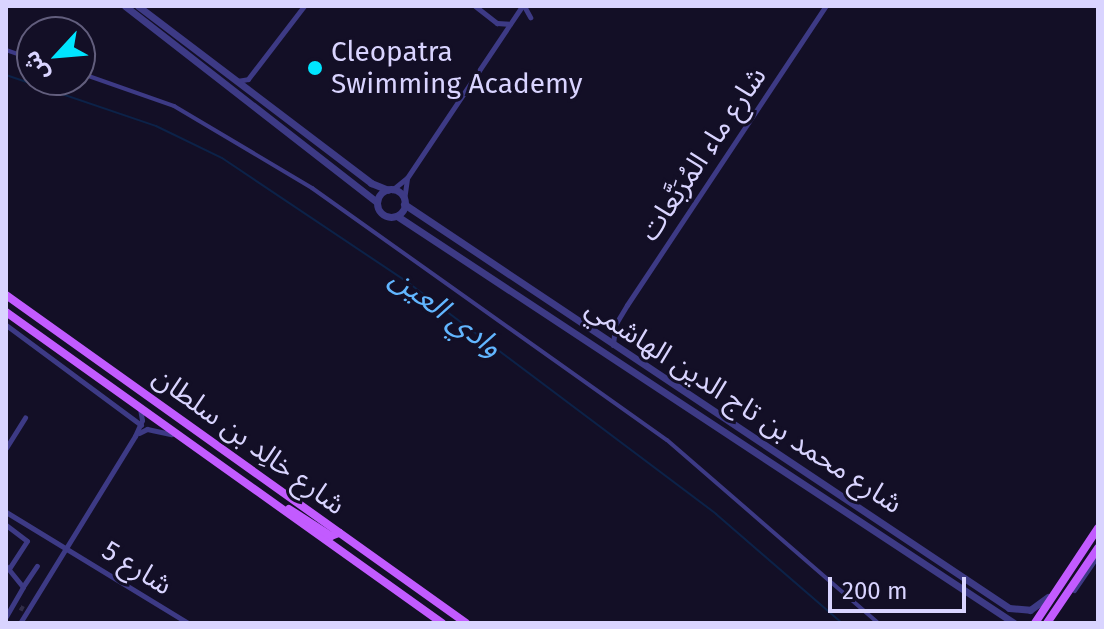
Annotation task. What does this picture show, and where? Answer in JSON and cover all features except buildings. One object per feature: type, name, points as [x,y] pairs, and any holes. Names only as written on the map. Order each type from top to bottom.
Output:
[{"type":"main road","name":"شارع خالِد بن سلطان","points":[[6,295],[466,623]]},
{"type":"main road","name":"شارع خالِد بن سلطان","points":[[6,312],[442,623]]},
{"type":"main road","points":[[46,354],[63,353]]},
{"type":"main road","points":[[276,506],[331,536],[339,533]]},
{"type":"main road","points":[[1035,623],[1098,528]]},
{"type":"main road","points":[[339,550],[346,545],[401,577]]},
{"type":"main road","points":[[1047,623],[1098,548]]},
{"type":"street","points":[[125,6],[377,202],[407,178],[523,6],[530,17]]},
{"type":"street","points":[[138,6],[375,186],[390,190]]},
{"type":"street","points":[[237,81],[248,79],[304,6]]},
{"type":"street","points":[[475,6],[497,23],[510,24]]},
{"type":"street","name":"شارع ماء المُرَبَّعات","points":[[613,346],[615,325],[826,6]]},
{"type":"street","points":[[497,23],[501,37]]},
{"type":"street","points":[[96,79],[184,110],[312,188],[667,440],[878,623]]},
{"type":"street","points":[[248,79],[250,91]]},
{"type":"street","points":[[397,216],[404,202],[407,178]]},
{"type":"street","name":"شارع محمد بن تاج الدين الهاشمي","points":[[390,190],[595,334],[1015,611],[1037,608],[1060,584]]},
{"type":"street","name":"شارع محمد بن تاج الدين الهاشمي","points":[[377,202],[382,214],[397,216],[1014,623]]},
{"type":"street","points":[[6,325],[141,425]]},
{"type":"street","points":[[595,334],[615,325]]},
{"type":"street","points":[[6,616],[22,607],[65,549],[141,425],[140,408]]},
{"type":"street","points":[[6,448],[25,417]]},
{"type":"street","points":[[135,436],[147,429],[181,437]]},
{"type":"street","name":"شارع 5","points":[[6,512],[188,623]]},
{"type":"street","points":[[6,525],[27,541],[7,567],[23,585]]},
{"type":"street","points":[[902,547],[931,563],[931,556]]},
{"type":"street","points":[[1064,599],[1098,555]]},
{"type":"street","points":[[20,623],[23,585],[37,566]]},
{"type":"waterway","name":"وادي العين","points":[[6,75],[156,126],[222,158],[406,281],[716,514],[842,623]]},
{"type":"tunnel","points":[[20,607],[24,609]]},
{"type":"place","name":"Cleopatra Swimming Academy","points":[[315,68]]}]
